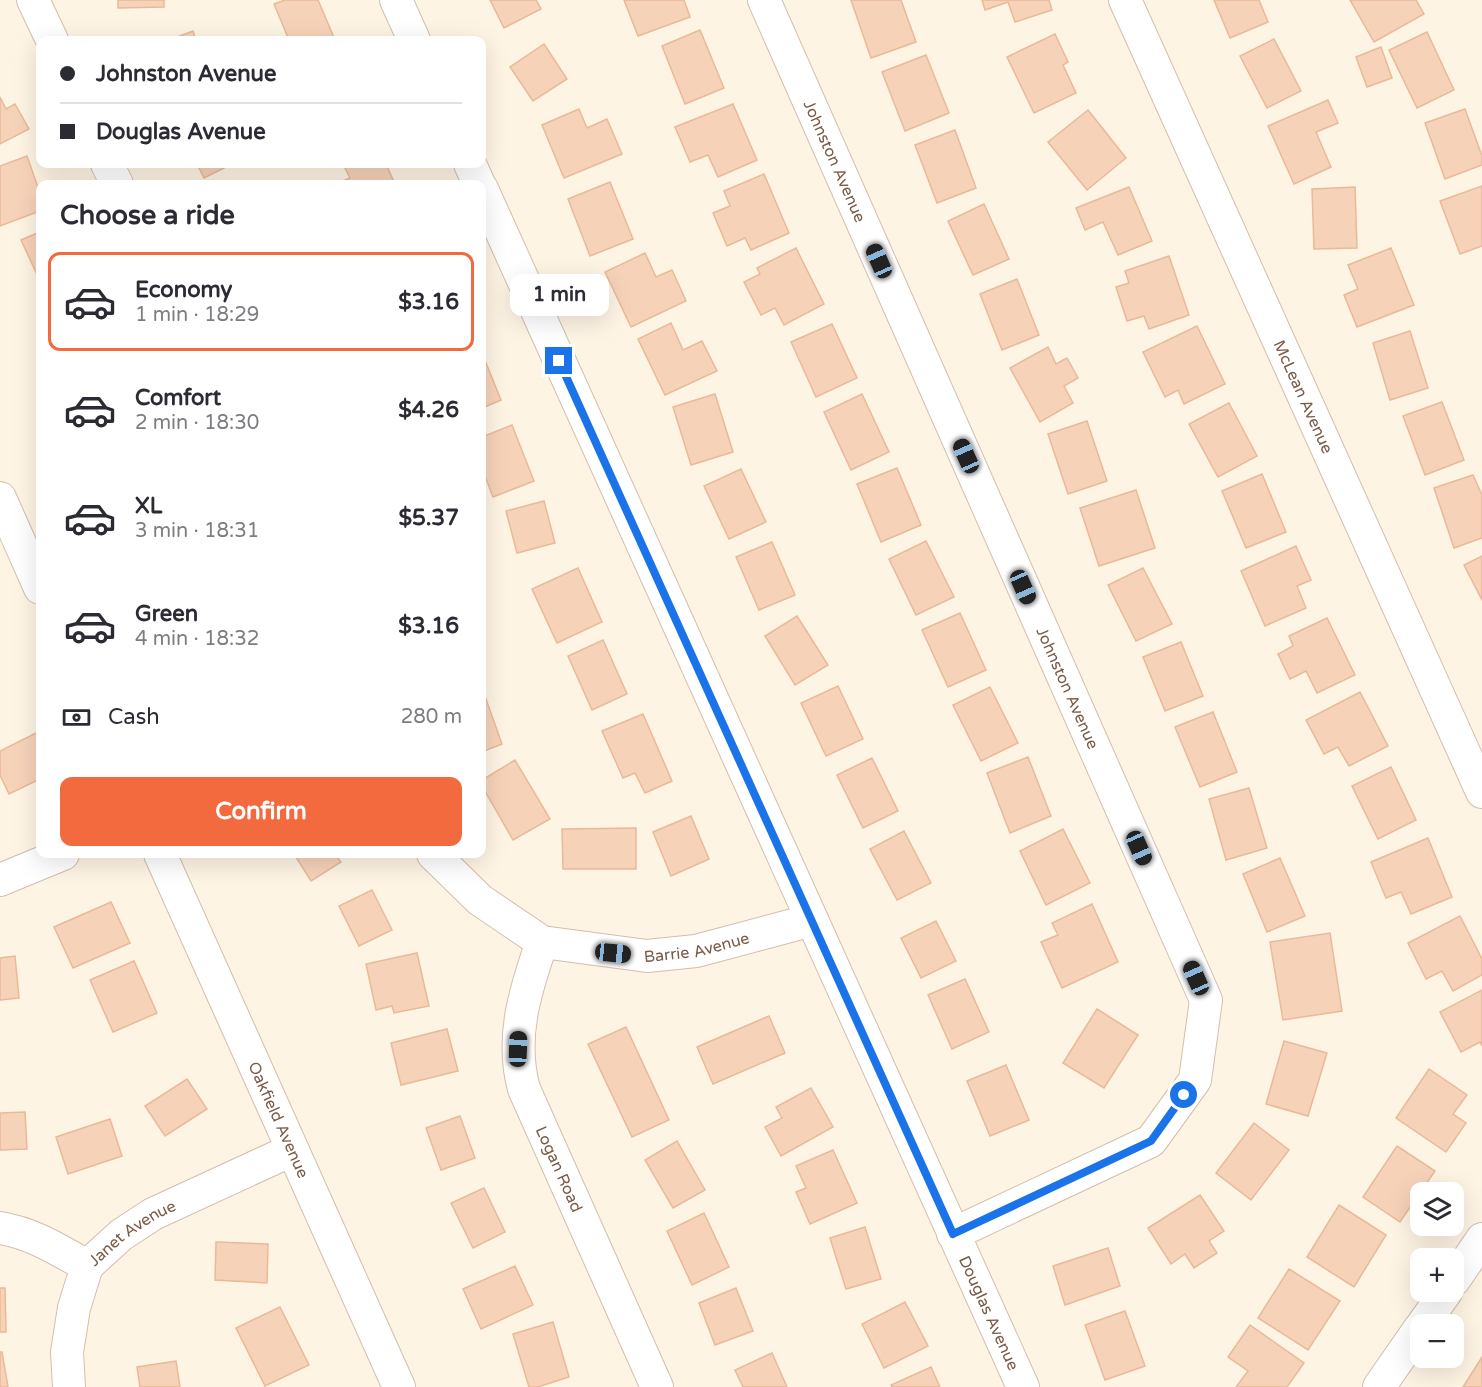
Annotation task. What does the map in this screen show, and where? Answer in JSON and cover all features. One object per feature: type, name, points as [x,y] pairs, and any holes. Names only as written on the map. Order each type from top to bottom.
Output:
[{"type":"street","points":[[33,0],[50,36]]},
{"type":"street","points":[[396,0],[412,36]]},
{"type":"street","name":"Johnston Avenue","points":[[764,0],[1206,1000],[1195,1080],[1151,1141],[953,1234]]},
{"type":"street","name":"McLean Avenue","points":[[1125,0],[1482,792]]},
{"type":"street","name":"Douglas Avenue","points":[[486,198],[1023,1387]]},
{"type":"street","points":[[0,498],[36,579]]},
{"type":"street","points":[[0,880],[53,858]]},
{"type":"street","name":"Oakfield Avenue","points":[[162,858],[399,1387]]},
{"type":"street","name":"Barrie Avenue","points":[[437,858],[480,900],[543,942],[647,956],[696,951],[812,920]]},
{"type":"street","name":"Logan Road","points":[[543,942],[528,983],[519,1023],[518,1059],[521,1079],[657,1387]]},
{"type":"street","name":"Janet Avenue","points":[[69,1387],[67,1352],[74,1308],[87,1266],[121,1235],[153,1214],[292,1150]]},
{"type":"street","points":[[0,1228],[16,1230],[49,1244],[87,1266]]},
{"type":"street","points":[[1464,1265],[1482,1239]]},
{"type":"street","points":[[1380,1387],[1410,1343]]},
{"type":"building","points":[[118,0],[164,0],[164,7],[118,8]]},
{"type":"building","points":[[285,0],[318,0],[333,36],[287,36],[274,4]]},
{"type":"building","points":[[490,0],[536,0],[541,9],[504,28]]},
{"type":"building","points":[[624,0],[684,0],[690,17],[638,36]]},
{"type":"building","points":[[851,0],[901,0],[916,42],[871,58]]},
{"type":"building","points":[[982,0],[1049,0],[1052,10],[1015,22],[1008,2],[985,10]]},
{"type":"building","points":[[1214,0],[1259,0],[1268,22],[1230,38]]},
{"type":"building","points":[[1350,0],[1416,0],[1424,14],[1374,42]]},
{"type":"building","points":[[700,30],[724,88],[685,104],[662,46]]},
{"type":"building","points":[[193,31],[195,36],[180,36]]},
{"type":"building","points":[[1427,32],[1454,90],[1417,108],[1389,50]]},
{"type":"building","points":[[1055,34],[1068,62],[1063,65],[1076,93],[1034,113],[1007,57]]},
{"type":"building","points":[[1274,39],[1301,91],[1267,108],[1240,56]]},
{"type":"building","points":[[544,44],[567,79],[533,101],[510,67]]},
{"type":"building","points":[[1381,47],[1392,78],[1367,87],[1356,57]]},
{"type":"building","points":[[926,55],[949,113],[905,131],[882,72]]},
{"type":"building","points":[[0,97],[6,109],[15,104],[29,129],[0,144]]},
{"type":"building","points":[[1328,100],[1338,123],[1316,132],[1331,167],[1294,184],[1268,126]]},
{"type":"building","points":[[733,104],[757,160],[718,177],[708,155],[690,162],[675,127]]},
{"type":"building","points":[[579,109],[587,128],[607,119],[622,154],[564,178],[542,125]]},
{"type":"building","points":[[1465,109],[1482,156],[1482,165],[1445,179],[1425,123]]},
{"type":"building","points":[[1088,110],[1126,158],[1087,190],[1048,142]]},
{"type":"building","points":[[955,130],[976,188],[937,203],[915,145]]},
{"type":"building","points":[[27,156],[36,182],[36,212],[0,226],[0,166]]},
{"type":"building","points":[[199,168],[224,168],[204,178]]},
{"type":"building","points":[[345,168],[388,168],[393,180],[345,180],[350,178]]},
{"type":"building","points":[[764,174],[789,233],[751,250],[745,238],[727,246],[713,213],[730,206],[724,191]]},
{"type":"building","points":[[610,182],[633,239],[590,256],[568,199]]},
{"type":"building","points":[[1482,186],[1482,246],[1460,254],[1440,201]]},
{"type":"building","points":[[1129,187],[1152,241],[1118,255],[1103,222],[1085,230],[1076,208]]},
{"type":"building","points":[[1355,187],[1357,248],[1314,249],[1312,189]]},
{"type":"building","points":[[984,204],[1009,259],[973,275],[948,221]]},
{"type":"building","points":[[36,234],[36,272],[21,240]]},
{"type":"building","points":[[796,248],[824,304],[784,325],[775,308],[761,315],[744,282],[760,274],[757,268]]},
{"type":"building","points":[[1391,248],[1414,305],[1357,327],[1344,295],[1358,289],[1348,265]]},
{"type":"building","points":[[645,253],[656,277],[672,270],[686,301],[631,327],[605,272]]},
{"type":"building","points":[[1169,256],[1189,315],[1149,329],[1144,316],[1127,321],[1116,287],[1129,283],[1125,271]]},
{"type":"building","points":[[1017,279],[1039,335],[1002,350],[980,294]]},
{"type":"building","points":[[671,323],[683,350],[702,341],[717,371],[665,395],[638,339]]},
{"type":"building","points":[[832,324],[857,378],[816,397],[791,342]]},
{"type":"building","points":[[1197,326],[1225,384],[1184,404],[1178,390],[1165,397],[1143,352]]},
{"type":"building","points":[[1410,331],[1428,388],[1390,400],[1373,343]]},
{"type":"building","points":[[1048,347],[1056,364],[1067,358],[1078,378],[1064,386],[1073,403],[1040,422],[1010,368]]},
{"type":"building","points":[[486,363],[501,400],[486,406]]},
{"type":"building","points":[[715,394],[733,452],[691,465],[673,407]]},
{"type":"building","points":[[862,394],[889,452],[851,470],[824,412]]},
{"type":"building","points":[[1442,402],[1464,460],[1425,475],[1403,416]]},
{"type":"building","points":[[1229,403],[1257,456],[1218,477],[1189,424]]},
{"type":"building","points":[[1087,421],[1107,481],[1068,494],[1048,434]]},
{"type":"building","points":[[512,425],[534,481],[493,497],[486,479],[486,435]]},
{"type":"building","points":[[897,468],[921,525],[881,542],[857,484]]},
{"type":"building","points":[[741,469],[766,522],[729,539],[704,486]]},
{"type":"building","points":[[1262,474],[1286,532],[1246,548],[1222,491]]},
{"type":"building","points":[[1473,475],[1482,495],[1482,538],[1454,548],[1434,488]]},
{"type":"building","points":[[1136,490],[1155,548],[1099,566],[1080,508]]},
{"type":"building","points":[[544,501],[555,543],[517,553],[506,511]]},
{"type":"building","points":[[926,541],[954,597],[916,615],[889,559]]},
{"type":"building","points":[[772,542],[795,595],[759,610],[736,557]]},
{"type":"building","points":[[1296,546],[1311,580],[1297,586],[1306,608],[1265,626],[1241,571]]},
{"type":"building","points":[[1482,556],[1482,600],[1464,565]]},
{"type":"building","points":[[578,568],[602,622],[557,643],[532,589]]},
{"type":"building","points":[[1143,568],[1172,624],[1136,641],[1108,585]]},
{"type":"building","points":[[960,613],[986,670],[948,687],[922,630]]},
{"type":"building","points":[[797,616],[828,665],[795,685],[765,636]]},
{"type":"building","points":[[1327,618],[1355,675],[1317,693],[1306,671],[1290,679],[1278,654],[1293,646],[1289,636]]},
{"type":"building","points":[[603,640],[627,694],[592,710],[568,656]]},
{"type":"building","points":[[1181,642],[1203,696],[1165,711],[1143,657]]},
{"type":"building","points":[[838,686],[863,739],[826,756],[801,703]]},
{"type":"building","points":[[990,687],[1018,743],[981,761],[953,705]]},
{"type":"building","points":[[1360,692],[1388,746],[1349,766],[1338,747],[1324,754],[1306,720]]},
{"type":"building","points":[[486,699],[502,744],[486,750]]},
{"type":"building","points":[[1213,712],[1237,772],[1200,787],[1175,727]]},
{"type":"building","points":[[643,714],[672,781],[645,793],[635,773],[623,778],[602,731]]},
{"type":"building","points":[[36,733],[36,781],[9,794],[0,775],[0,751]]},
{"type":"building","points":[[1028,757],[1051,816],[1010,833],[987,773]]},
{"type":"building","points":[[872,758],[898,811],[863,828],[837,775]]},
{"type":"building","points":[[515,760],[550,819],[513,840],[486,793],[486,778]]},
{"type":"building","points":[[1391,767],[1416,820],[1378,839],[1352,786]]},
{"type":"building","points":[[1249,788],[1267,848],[1226,860],[1209,799]]},
{"type":"building","points":[[691,816],[709,859],[671,876],[653,832]]},
{"type":"building","points":[[636,828],[636,869],[563,869],[562,829]]},
{"type":"building","points":[[1063,829],[1090,883],[1046,905],[1020,851]]},
{"type":"building","points":[[904,831],[931,883],[897,900],[870,849]]},
{"type":"building","points":[[1428,838],[1452,897],[1411,914],[1401,892],[1386,898],[1371,862]]},
{"type":"building","points":[[297,858],[338,858],[341,862],[311,881]]},
{"type":"building","points":[[1280,858],[1305,916],[1267,932],[1243,874]]},
{"type":"building","points":[[372,890],[392,930],[359,946],[339,906]]},
{"type":"building","points":[[111,902],[130,943],[73,968],[54,927]]},
{"type":"building","points":[[1092,904],[1118,962],[1062,988],[1041,942],[1058,935],[1052,923]]},
{"type":"building","points":[[1460,916],[1482,959],[1482,975],[1453,991],[1442,971],[1426,979],[1408,943]]},
{"type":"building","points":[[936,921],[956,961],[921,978],[901,938]]},
{"type":"building","points":[[1330,933],[1342,1011],[1283,1020],[1270,942]]},
{"type":"building","points":[[417,953],[429,1006],[394,1013],[392,1006],[376,1010],[366,964]]},
{"type":"building","points":[[15,956],[19,998],[0,1000],[0,958]]},
{"type":"building","points":[[134,961],[157,1013],[113,1032],[90,980]]},
{"type":"building","points":[[965,979],[989,1032],[952,1049],[928,995]]},
{"type":"building","points":[[1482,990],[1482,1046],[1480,1042],[1461,1052],[1440,1012]]},
{"type":"building","points":[[1097,1009],[1138,1035],[1104,1088],[1063,1063]]},
{"type":"building","points":[[769,1016],[785,1053],[713,1084],[697,1047]]},
{"type":"building","points":[[626,1027],[669,1120],[632,1137],[588,1044]]},
{"type":"building","points":[[447,1029],[458,1071],[401,1085],[391,1043]]},
{"type":"building","points":[[1284,1041],[1327,1053],[1308,1116],[1266,1104]]},
{"type":"building","points":[[1006,1065],[1029,1120],[990,1136],[967,1081]]},
{"type":"building","points":[[1429,1069],[1467,1095],[1453,1114],[1466,1123],[1446,1152],[1396,1118]]},
{"type":"building","points":[[187,1079],[207,1109],[165,1136],[145,1106]]},
{"type":"building","points":[[811,1088],[833,1127],[781,1156],[765,1127],[782,1118],[776,1107]]},
{"type":"building","points":[[25,1112],[27,1149],[0,1150],[0,1113]]},
{"type":"building","points":[[460,1116],[475,1158],[441,1170],[426,1128]]},
{"type":"building","points":[[110,1119],[122,1156],[68,1174],[56,1137]]},
{"type":"building","points":[[1254,1123],[1289,1150],[1251,1200],[1216,1173]]},
{"type":"building","points":[[677,1141],[705,1190],[673,1208],[645,1160]]},
{"type":"building","points":[[1397,1146],[1435,1171],[1427,1182],[1410,1182],[1410,1207],[1400,1222],[1363,1197]]},
{"type":"building","points":[[833,1150],[857,1203],[810,1224],[796,1192],[806,1188],[796,1166]]},
{"type":"building","points":[[484,1188],[505,1232],[473,1248],[451,1203]]},
{"type":"building","points":[[1200,1195],[1224,1231],[1209,1241],[1217,1253],[1194,1268],[1185,1254],[1171,1264],[1148,1228]]},
{"type":"building","points":[[1339,1205],[1386,1235],[1354,1287],[1307,1257]]},
{"type":"building","points":[[704,1213],[729,1267],[692,1285],[667,1231]]},
{"type":"building","points":[[865,1227],[881,1279],[846,1289],[830,1238]]},
{"type":"building","points":[[216,1242],[268,1244],[267,1283],[215,1280]]},
{"type":"building","points":[[1108,1248],[1120,1286],[1065,1305],[1053,1266]]},
{"type":"building","points":[[515,1266],[533,1305],[481,1329],[463,1289]]},
{"type":"building","points":[[1289,1269],[1340,1301],[1308,1350],[1258,1318]]},
{"type":"building","points":[[0,1288],[5,1288],[6,1332],[0,1332]]},
{"type":"building","points":[[736,1288],[753,1331],[715,1345],[699,1303]]},
{"type":"building","points":[[905,1302],[928,1346],[884,1368],[862,1324]]},
{"type":"building","points":[[280,1307],[309,1365],[265,1386],[236,1328]]},
{"type":"building","points":[[1125,1311],[1145,1366],[1105,1380],[1085,1325]]},
{"type":"building","points":[[553,1322],[569,1377],[538,1387],[529,1387],[513,1334]]},
{"type":"building","points":[[1250,1325],[1304,1363],[1287,1387],[1236,1387],[1248,1371],[1228,1357]]},
{"type":"building","points":[[0,1352],[2,1352],[8,1387],[0,1387]]},
{"type":"building","points":[[772,1353],[787,1387],[743,1387],[735,1370]]},
{"type":"building","points":[[1482,1357],[1482,1387],[1463,1387]]},
{"type":"building","points":[[176,1361],[180,1387],[140,1387],[137,1367]]},
{"type":"building","points":[[931,1367],[940,1387],[892,1387],[891,1385]]},
{"type":"route","points":[[559,361],[953,1234],[1151,1141],[1184,1095]]}]
